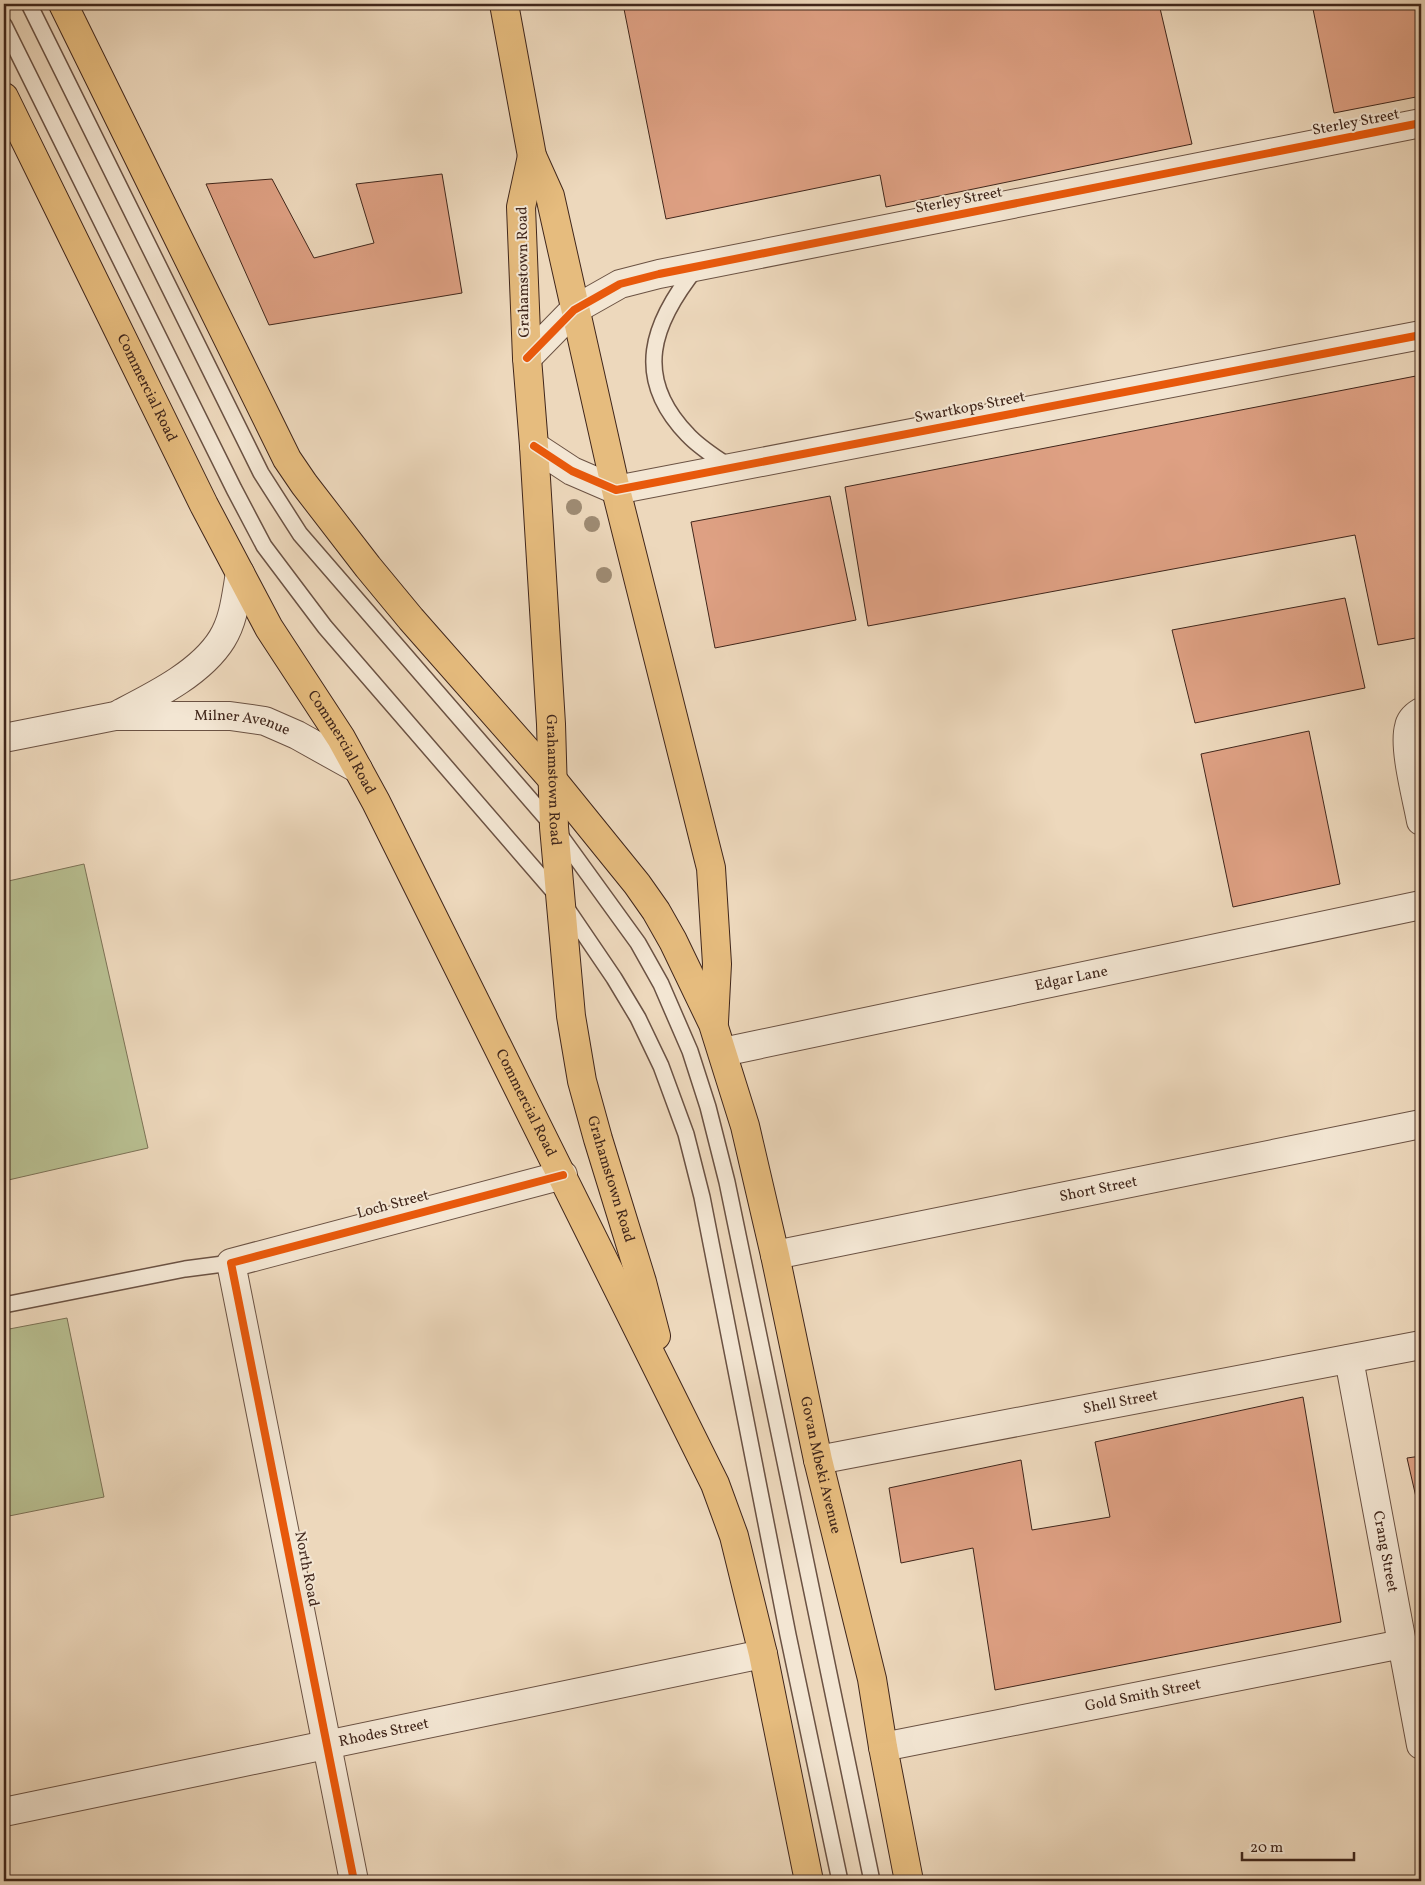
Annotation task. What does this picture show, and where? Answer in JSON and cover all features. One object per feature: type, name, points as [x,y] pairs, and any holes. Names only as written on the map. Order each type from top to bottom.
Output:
[{"type":"main road","points":[[64,4],[287,459],[368,567],[411,619],[552,779],[606,844],[656,911],[714,1024],[723,1052]]},
{"type":"main road","name":"Grahamstown Road","points":[[504,4],[532,156],[550,196],[574,310],[616,490],[711,868],[717,964],[714,1024]]},
{"type":"main road","name":"Commercial Road","points":[[4,97],[204,505],[269,628],[289,661],[322,708],[376,802],[671,1393]]},
{"type":"main road","name":"Grahamstown Road","points":[[532,156],[521,207],[526,358],[534,446],[550,714],[554,827],[570,1016],[582,1081],[642,1282],[671,1393]]},
{"type":"main road","name":"Govan Mbeki Avenue","points":[[723,1052],[745,1126],[775,1255],[818,1460],[872,1679],[909,1881]]},
{"type":"main road","points":[[671,1393],[715,1484],[743,1570],[763,1654],[809,1881]]},
{"type":"street","name":"Sterley Street","points":[[526,358],[574,310],[620,284],[699,265],[1421,124]]},
{"type":"street","name":"Swartkops Street","points":[[616,490],[1421,335]]},
{"type":"street","points":[[534,446],[572,471],[616,490]]},
{"type":"street","name":"Milner Avenue","points":[[115,716],[165,690],[200,663],[222,640],[234,612],[240,574]]},
{"type":"street","points":[[1421,712],[1409,724],[1407,739],[1421,821]]},
{"type":"street","name":"Milner Avenue","points":[[4,738],[115,716],[230,716],[265,721],[306,740],[358,770]]},
{"type":"street","name":"Edgar Lane","points":[[723,1052],[1421,905]]},
{"type":"street","name":"Short Street","points":[[775,1255],[1421,1124]]},
{"type":"street","name":"Loch Street","points":[[232,1263],[563,1175]]},
{"type":"street","name":"North Road","points":[[232,1263],[354,1881]]},
{"type":"street","name":"Shell Street","points":[[818,1460],[1421,1345]]},
{"type":"street","name":"Crang Street","points":[[1349,1359],[1421,1744]]},
{"type":"street","name":"Gold Smith Street","points":[[883,1746],[1402,1644]]},
{"type":"street","name":"Rhodes Street","points":[[4,1812],[763,1654]]},
{"type":"lane","points":[[29,4],[262,473],[295,527],[554,827],[638,943],[661,984],[690,1051],[708,1107],[727,1182],[872,1881]]},
{"type":"lane","points":[[4,25],[264,546],[326,627],[561,900],[614,978],[638,1018],[661,1066],[686,1134],[702,1196],[788,1635],[840,1881]]},
{"type":"lane","points":[[699,265],[679,290],[663,319],[655,346],[654,372],[659,392],[672,415],[689,436],[731,468]]},
{"type":"lane","points":[[4,1305],[185,1269],[232,1263]]},
{"type":"green space","points":[[84,864],[148,1148],[4,1181],[4,882]]},
{"type":"green space","points":[[67,1318],[104,1497],[4,1517],[4,1330]]},
{"type":"building","points":[[623,4],[1159,4],[1192,144],[886,207],[880,175],[666,219]]},
{"type":"building","points":[[1312,4],[1421,4],[1421,96],[1334,113]]},
{"type":"building","points":[[442,174],[462,293],[269,325],[206,184],[272,179],[314,258],[374,243],[356,184]]},
{"type":"building","points":[[1421,375],[1421,637],[1378,645],[1355,535],[868,626],[845,487]]},
{"type":"building","points":[[830,496],[856,620],[715,648],[691,522]]},
{"type":"building","points":[[1345,598],[1365,688],[1195,723],[1172,630]]},
{"type":"building","points":[[1309,731],[1340,884],[1233,907],[1201,754]]},
{"type":"building","points":[[1303,1397],[1341,1622],[995,1690],[973,1548],[901,1563],[889,1488],[1021,1460],[1032,1530],[1110,1517],[1095,1442]]},
{"type":"building","points":[[1421,1456],[1421,1519],[1407,1458]]},
{"type":"cycle path","points":[[527,358],[574,310],[620,284],[659,274],[1421,123]]},
{"type":"cycle path","points":[[534,446],[572,471],[616,490],[1421,335]]},
{"type":"cycle path","points":[[354,1881],[231,1263],[563,1175]]}]
